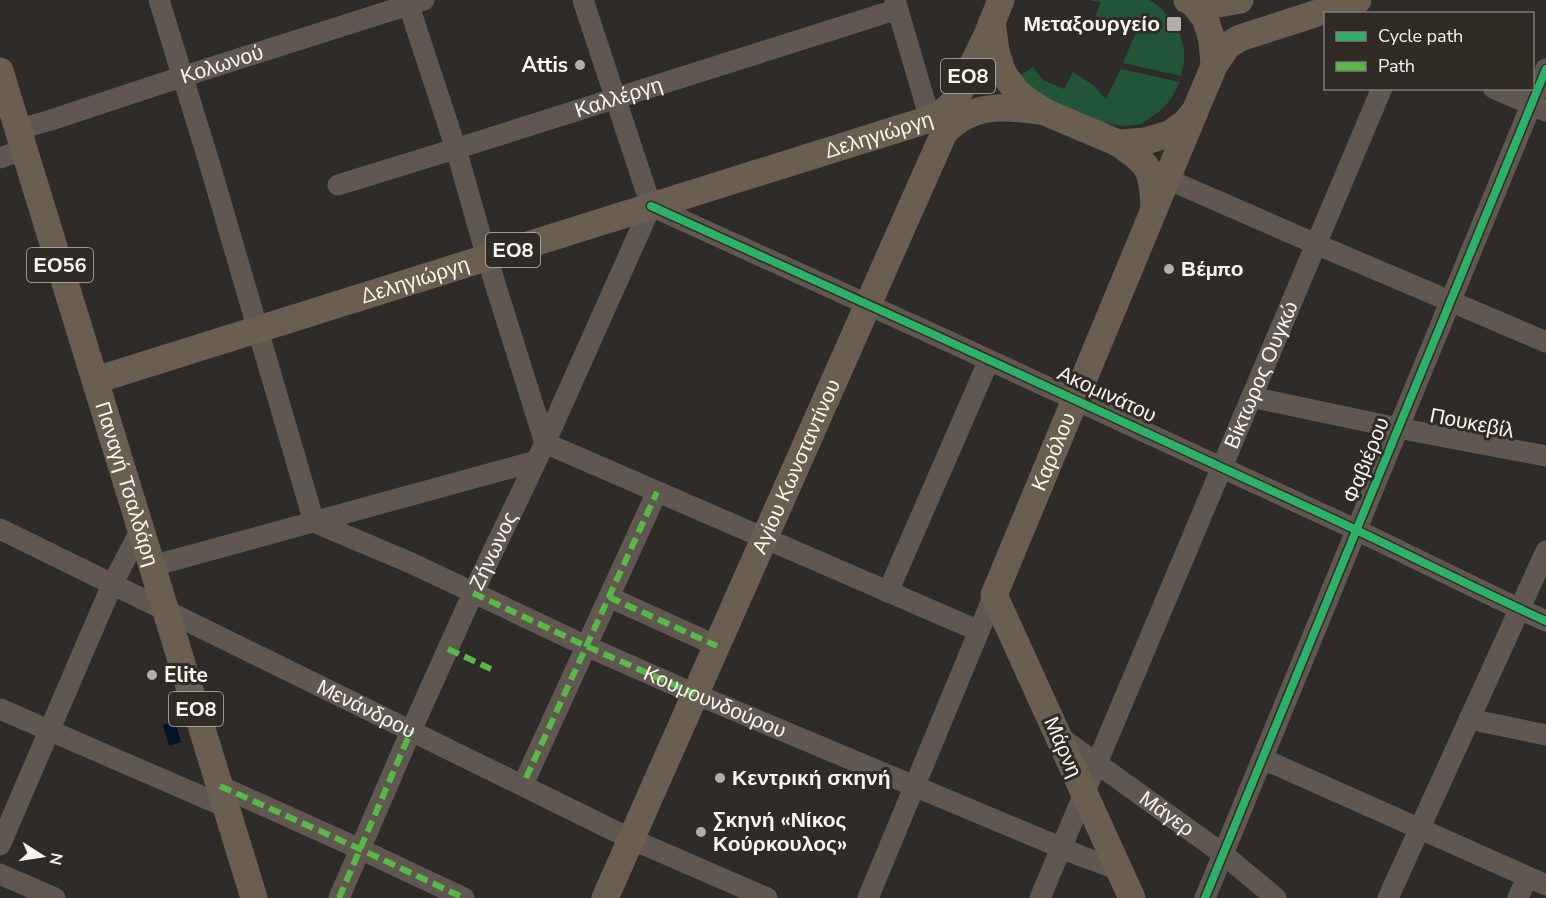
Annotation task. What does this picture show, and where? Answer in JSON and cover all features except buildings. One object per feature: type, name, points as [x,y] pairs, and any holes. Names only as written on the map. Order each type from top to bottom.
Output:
[{"type":"main road","points":[[1190,1],[1213,5],[1240,0]]},
{"type":"main road","points":[[1330,12],[1358,0]]},
{"type":"main road","name":"ΕΟ8","points":[[997,11],[996,51],[1003,73],[1017,92],[1045,112],[1118,143],[1149,140],[1169,134],[1185,123],[1195,111],[1214,66],[1212,40],[1205,18],[1190,1]]},
{"type":"main road","name":"Δεληγιώργη","points":[[96,381],[930,118],[943,112],[955,101],[997,11]]},
{"type":"main road","points":[[1214,66],[1228,45],[1240,38],[1320,16]]},
{"type":"main road","name":"Παναγή Τσαλδάρη","points":[[0,71],[13,143],[96,381],[254,898]]},
{"type":"main road","name":"Αγίου Κωνσταντίνου","points":[[605,898],[944,133],[961,117],[986,108],[1022,108],[1045,112]]},
{"type":"main road","name":"Καρόλου","points":[[994,595],[1195,111]]},
{"type":"main road","name":"Καρόλου","points":[[1118,143],[1137,157],[1149,170],[1153,187],[1154,211]]},
{"type":"main road","name":"Μάρνη","points":[[994,595],[1132,898]]},
{"type":"street","points":[[159,0],[184,77],[314,522]]},
{"type":"street","points":[[583,0],[651,206]]},
{"type":"street","points":[[413,2],[541,452]]},
{"type":"street","name":"Κολωνού","points":[[13,143],[48,121],[413,2]]},
{"type":"street","points":[[897,4],[930,118]]},
{"type":"street","name":"Καλλέργη","points":[[338,185],[615,99],[897,4]]},
{"type":"street","name":"Φαβιέρου","points":[[1205,898],[1450,302],[1539,108],[1546,69]]},
{"type":"street","name":"Βίκτωρος Ουγκώ","points":[[1040,898],[1381,90]]},
{"type":"street","points":[[1498,90],[1539,108]]},
{"type":"street","points":[[1167,179],[1546,342]]},
{"type":"street","name":"Ακομινάτου","points":[[651,206],[1357,530],[1546,621]]},
{"type":"street","name":"Ζήνωνος","points":[[339,898],[473,593],[541,452],[651,206]]},
{"type":"street","points":[[888,592],[989,360]]},
{"type":"street","name":"Πουκεβίλ","points":[[1251,397],[1546,456]]},
{"type":"street","points":[[152,566],[314,522],[541,452],[657,492],[979,631]]},
{"type":"street","points":[[526,778],[657,492]]},
{"type":"street","name":"Κουμουνδούρου","points":[[314,522],[411,563],[586,646],[695,694],[1119,870]]},
{"type":"street","name":"Μενάνδρου","points":[[0,529],[631,839],[732,891],[767,898]]},
{"type":"street","points":[[0,845],[112,585],[141,529]]},
{"type":"street","points":[[1388,898],[1546,551]]},
{"type":"street","points":[[868,898],[994,595]]},
{"type":"street","points":[[609,597],[717,646]]},
{"type":"street","points":[[0,710],[360,849],[464,898]]},
{"type":"street","points":[[1470,719],[1546,735]]},
{"type":"street","name":"Μάγερ","points":[[1057,733],[1066,742],[1223,854],[1276,898]]},
{"type":"street","points":[[1263,759],[1537,881],[1518,898]]},
{"type":"street","points":[[0,874],[55,898]]},
{"type":"green space","points":[[1089,0],[1149,0],[1162,9],[1177,29],[1183,44],[1184,64],[1181,76],[1123,63],[1137,30],[1095,16],[1101,2]]},
{"type":"green space","points":[[1033,67],[1043,80],[1064,89],[1073,72],[1093,85],[1106,99],[1121,69],[1180,82],[1171,99],[1160,111],[1141,124],[1126,126],[1109,124],[1079,114],[1033,91],[1021,75]]},
{"type":"water","points":[[175,721],[181,742],[169,746],[163,725]]},
{"type":"marked path","points":[[526,778],[657,492]]},
{"type":"marked path","points":[[473,593],[695,694]]},
{"type":"marked path","points":[[609,597],[717,646]]},
{"type":"marked path","points":[[448,649],[491,669]]},
{"type":"marked path","points":[[339,898],[411,731]]},
{"type":"marked path","points":[[220,786],[464,898]]},
{"type":"cycle path","points":[[1205,898],[1546,69]]},
{"type":"cycle path","points":[[651,206],[1346,525],[1546,621]]},
{"type":"place","name":"Μεταξουργείο","points":[[1174,24]]},
{"type":"place","name":"Attis","points":[[580,65]]},
{"type":"place","name":"Βέμπο","points":[[1169,269]]},
{"type":"place","name":"Elite","points":[[152,675]]},
{"type":"place","name":"Κεντρική σκηνή","points":[[720,778]]},
{"type":"place","name":"Σκηνή «Νίκος Κούρκουλος»","points":[[701,832]]}]
